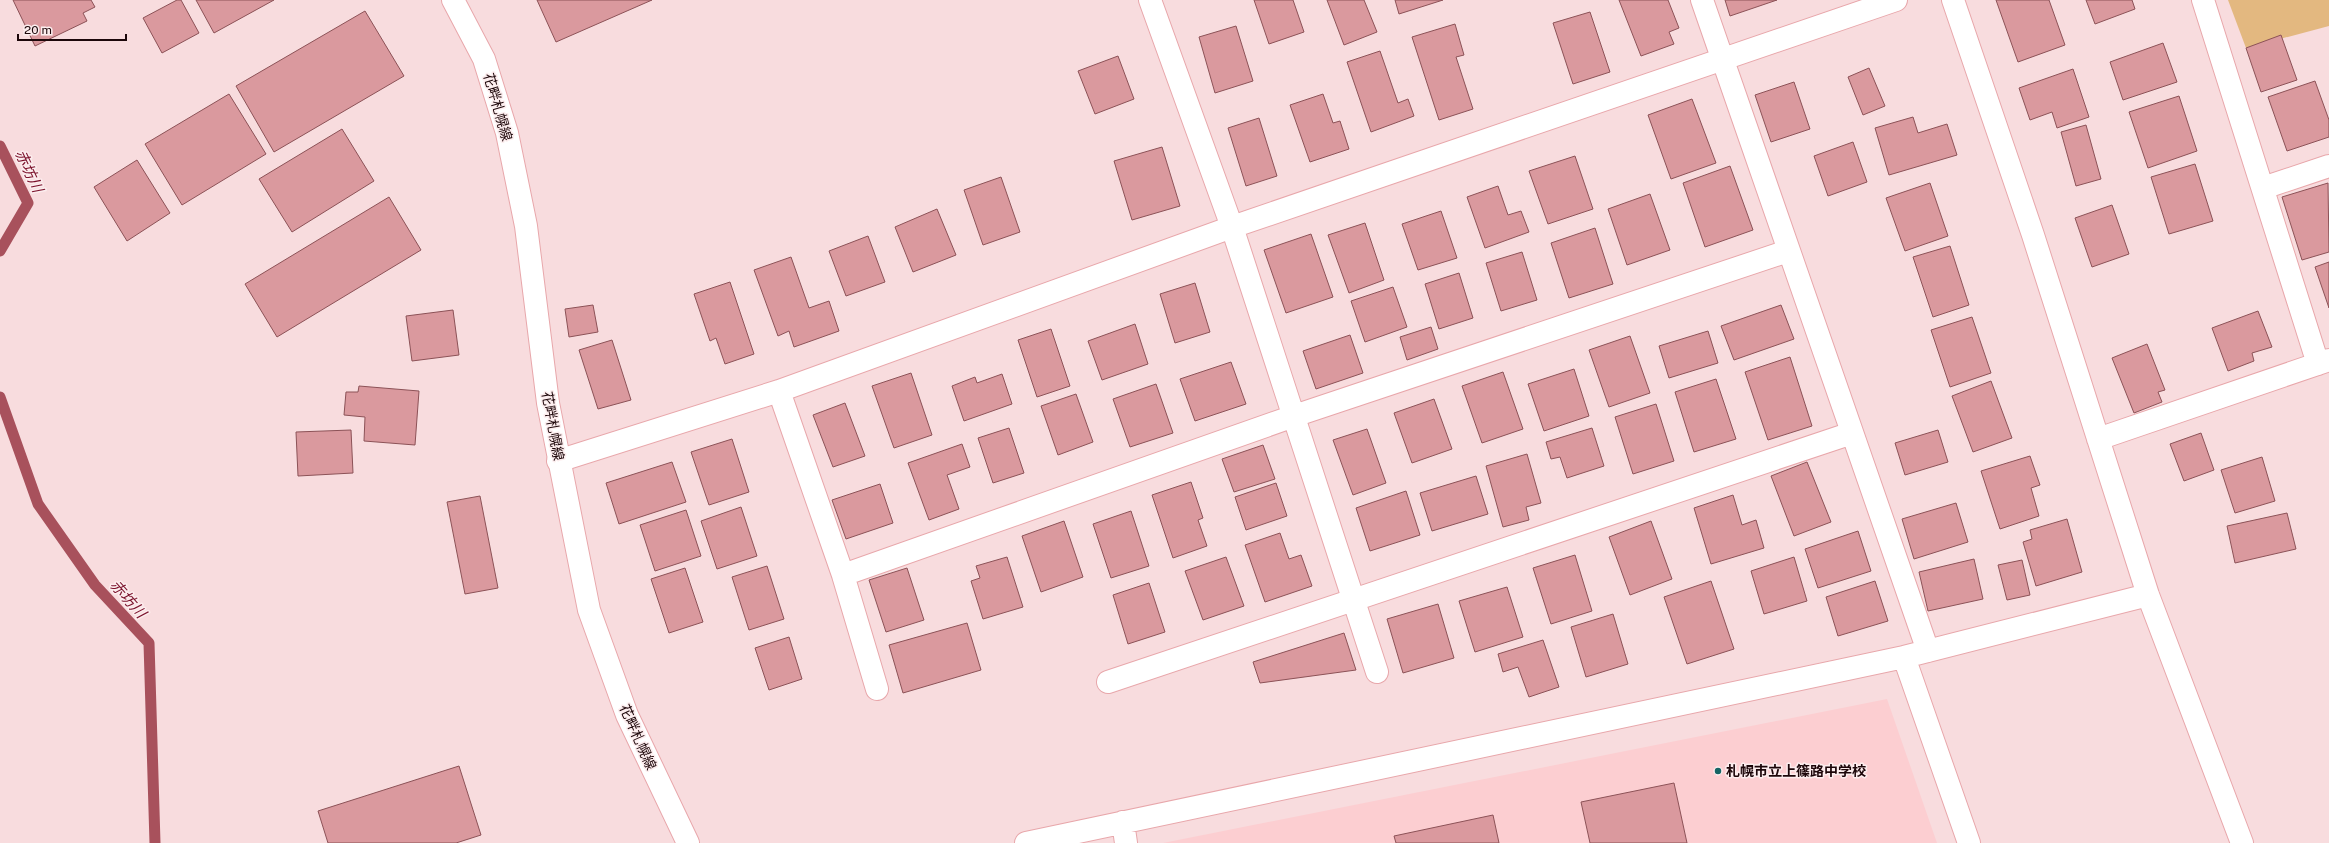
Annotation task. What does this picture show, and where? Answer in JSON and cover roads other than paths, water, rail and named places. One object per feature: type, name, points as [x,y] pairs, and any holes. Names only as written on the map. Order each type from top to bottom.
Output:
[{"type":"street","name":"花畔札幌線","points":[[453,0],[484,59],[507,133],[526,226],[548,403],[558,461],[589,610],[627,715],[688,843]]},
{"type":"street","points":[[1702,0],[1788,251],[1928,650]]},
{"type":"street","points":[[558,461],[778,391],[1232,227],[1896,0]]},
{"type":"street","points":[[1953,0],[2033,234],[2148,595],[2242,843]]},
{"type":"street","points":[[2098,439],[2324,362],[2263,188],[2203,0]]},
{"type":"street","points":[[1153,1],[1232,227],[1377,672]]},
{"type":"street","points":[[2263,188],[2329,166]]},
{"type":"street","points":[[843,575],[1294,416],[1788,251]]},
{"type":"street","points":[[778,391],[843,575],[877,689]]},
{"type":"street","points":[[1108,682],[1852,433]]},
{"type":"street","points":[[1026,843],[1124,833],[1904,657],[2148,595]]},
{"type":"street","points":[[1904,657],[1969,843]]},
{"type":"waterway","name":"赤坊川","points":[[0,146],[28,203],[0,251]]},
{"type":"waterway","name":"赤坊川","points":[[0,397],[38,504],[95,585],[149,643],[155,843]]},
{"type":"place","name":"札幌市立上篠路中学校","points":[[1718,771]]}]
